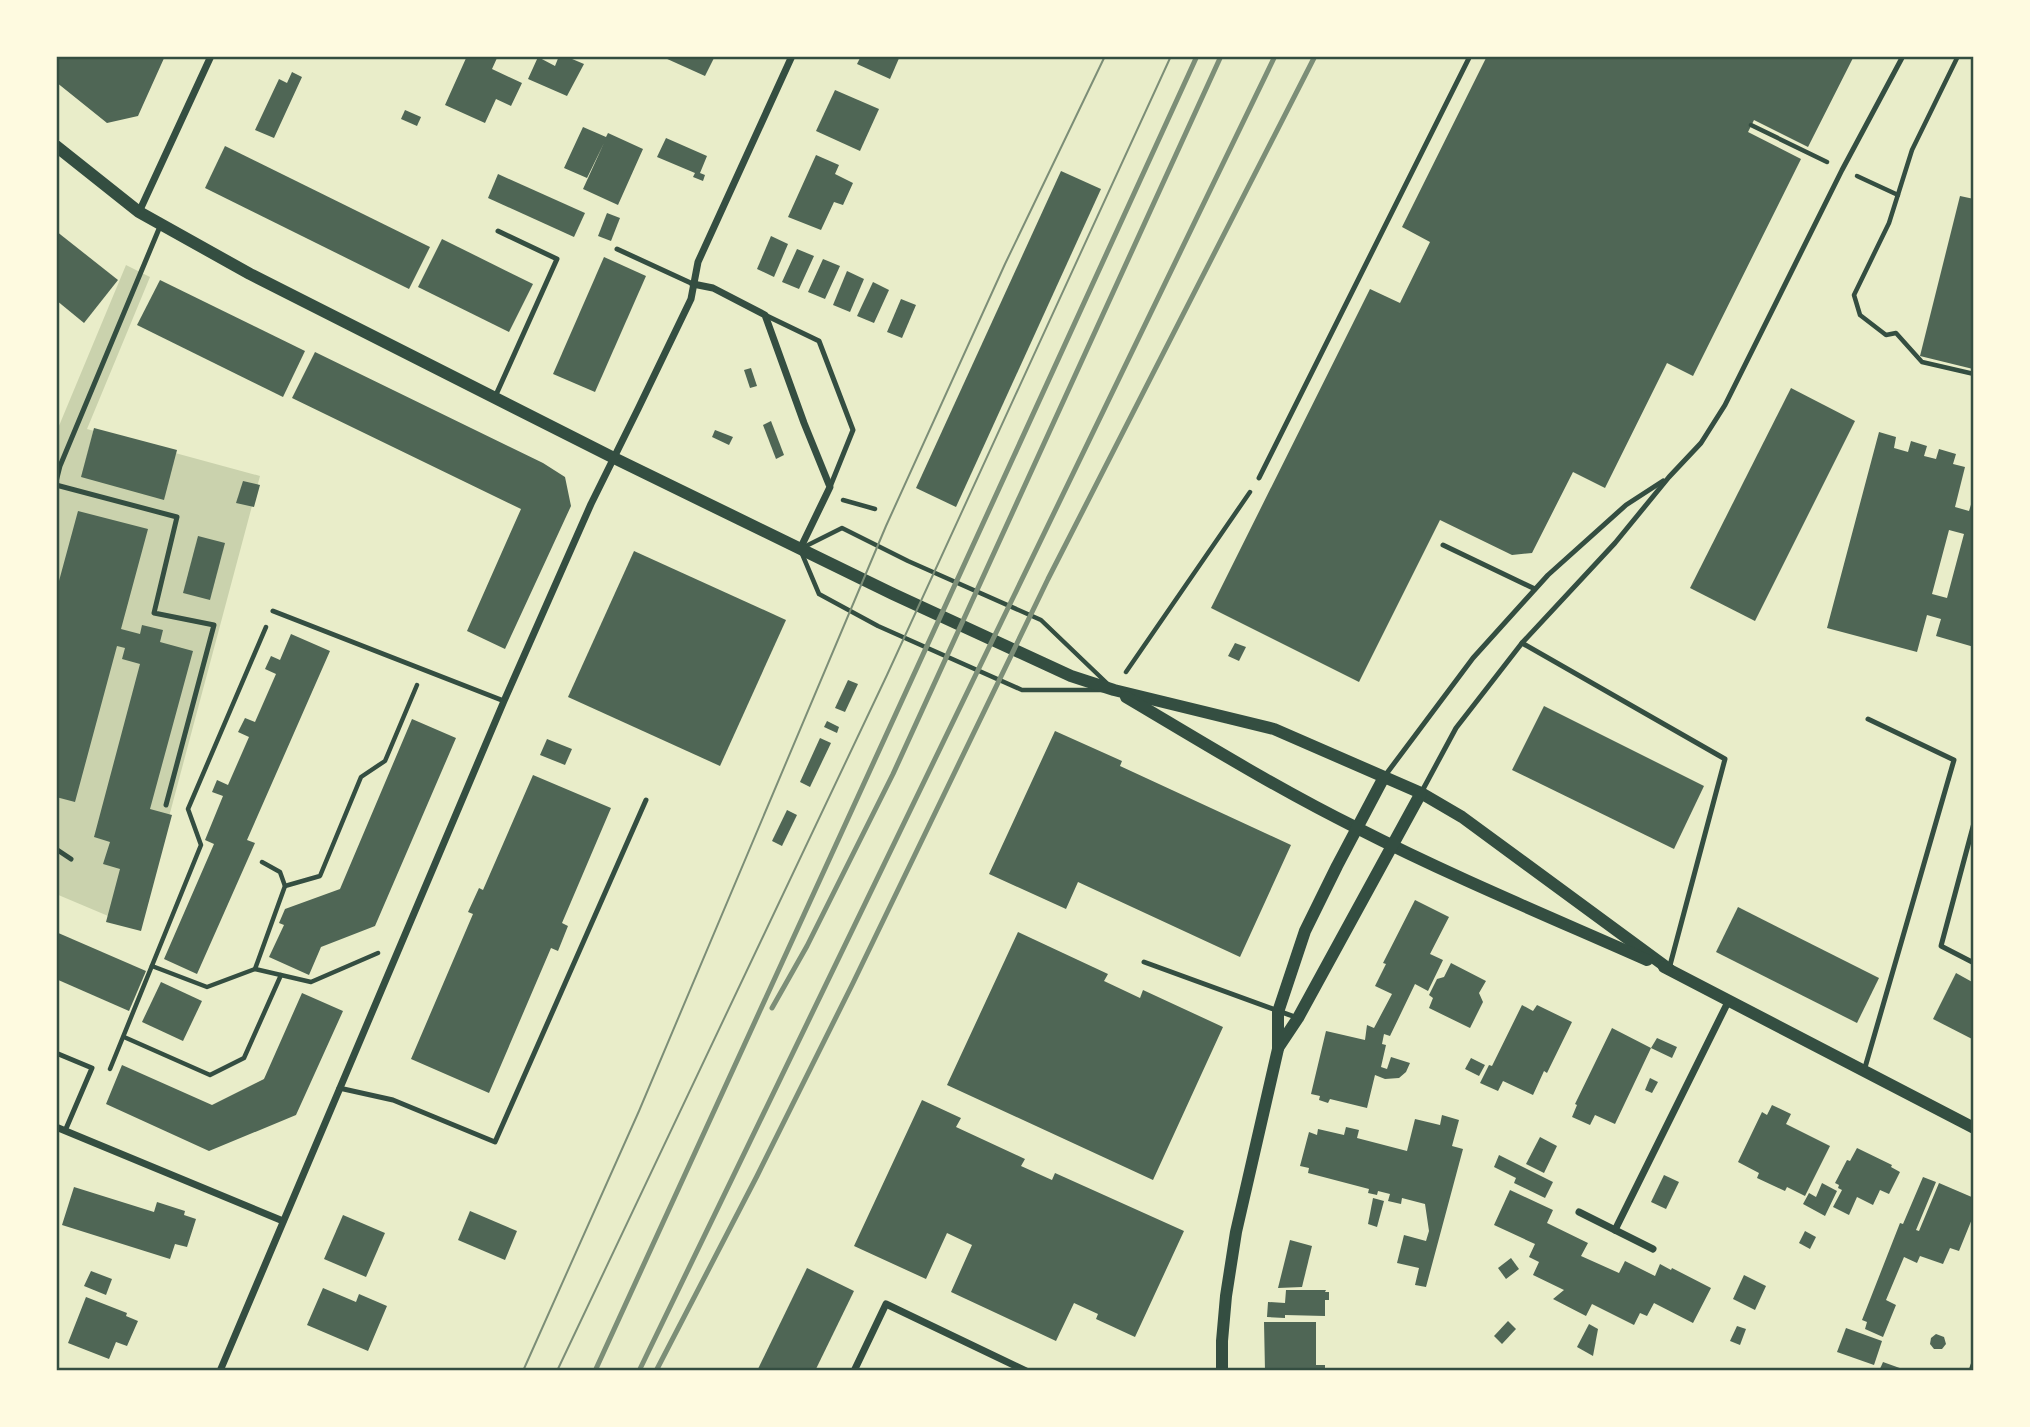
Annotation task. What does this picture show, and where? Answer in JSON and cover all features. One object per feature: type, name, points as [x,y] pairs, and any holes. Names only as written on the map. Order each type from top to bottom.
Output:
[{"type":"street","points":[[139,212],[211,56]]},
{"type":"street","points":[[220,1371],[504,701],[591,504],[691,299],[698,262],[792,56]]},
{"type":"street","points":[[56,146],[139,212],[250,274],[800,549],[1071,676],[1114,690],[1274,729],[1421,793],[1462,817],[1669,969]]},
{"type":"street","points":[[693,284],[713,288],[765,315],[828,491],[800,549]]},
{"type":"street","points":[[1114,690],[1311,805],[1391,846],[1669,969],[1974,1128]]},
{"type":"street","points":[[1222,1371],[1226,1296],[1236,1232],[1278,1049],[1278,1012],[1306,931],[1336,866],[1384,776]]},
{"type":"street","points":[[1278,1049],[1298,1018],[1421,793]]},
{"type":"street","points":[[1615,1230],[1728,1000]]},
{"type":"street","points":[[56,1127],[282,1221]]},
{"type":"street","points":[[1579,1212],[1653,1248]]},
{"type":"street","points":[[854,1371],[886,1304],[1027,1371]]},
{"type":"street","points":[[1972,1371],[1974,1365]]},
{"type":"lane","points":[[1259,478],[1470,56]]},
{"type":"lane","points":[[1421,793],[1456,728],[1522,643],[1615,543],[1701,443],[1725,405],[1842,170],[1903,56]]},
{"type":"lane","points":[[161,224],[60,466],[56,483],[177,517],[154,612],[214,625],[166,805]]},
{"type":"lane","points":[[495,397],[557,259],[498,231]]},
{"type":"lane","points":[[617,250],[693,284]]},
{"type":"lane","points":[[765,315],[819,341],[853,429],[828,491]]},
{"type":"lane","points":[[1384,776],[1473,658],[1548,575],[1626,505],[1669,477]]},
{"type":"lane","points":[[1443,545],[1535,589]]},
{"type":"lane","points":[[272,611],[504,701]]},
{"type":"lane","points":[[1522,643],[1726,759],[1669,969]]},
{"type":"lane","points":[[1864,1071],[1954,760],[1868,719]]},
{"type":"lane","points":[[339,1088],[393,1100],[495,1142],[646,800]]},
{"type":"lane","points":[[1974,823],[1941,946],[1974,962]]},
{"type":"lane","points":[[56,849],[71,859]]},
{"type":"lane","points":[[1144,962],[1298,1018]]},
{"type":"lane","points":[[56,1053],[92,1068],[65,1131]]},
{"type":"path","points":[[1958,56],[1912,150],[1889,223],[1854,295],[1860,316],[1886,335],[1896,333],[1922,362],[1974,374]]},
{"type":"path","points":[[1114,690],[1259,478]]},
{"type":"path","points":[[828,491],[875,509]]},
{"type":"path","points":[[842,528],[908,561],[1041,620],[1114,690],[1022,690],[878,626],[819,594],[800,549],[842,528]]},
{"type":"path","points":[[108,1075],[201,845],[188,809],[272,611]]},
{"type":"path","points":[[285,886],[320,876],[361,777],[385,761],[423,670]]},
{"type":"path","points":[[255,969],[285,886],[280,872],[262,862]]},
{"type":"path","points":[[152,966],[207,987],[255,969],[311,982],[401,942]]},
{"type":"path","points":[[123,1037],[210,1075],[244,1058],[281,975]]},
{"type":"green space","points":[[126,265],[150,277],[87,429],[260,476],[139,929],[56,894],[56,433]]},
{"type":"building","points":[[56,56],[102,56],[106,59],[111,56],[165,56],[138,116],[107,123],[56,82]]},
{"type":"building","points":[[467,56],[497,58],[492,69],[522,83],[511,106],[496,99],[485,123],[445,105]]},
{"type":"building","points":[[559,56],[584,64],[567,96],[528,79],[538,57],[555,66]]},
{"type":"building","points":[[715,56],[705,76],[665,58]]},
{"type":"building","points":[[861,56],[900,56],[890,79],[857,64]]},
{"type":"building","points":[[1487,56],[1854,56],[1808,147],[1754,120],[1748,132],[1801,159],[1693,376],[1667,363],[1605,488],[1573,472],[1532,553],[1512,555],[1440,520],[1359,682],[1211,608],[1370,289],[1400,303],[1430,242],[1402,227]]},
{"type":"building","points":[[292,72],[302,77],[274,138],[255,130],[279,79],[287,83]]},
{"type":"building","points":[[835,90],[879,109],[860,151],[816,131]]},
{"type":"building","points":[[405,110],[421,117],[417,126],[401,119]]},
{"type":"building","points":[[583,127],[606,137],[608,133],[643,149],[618,205],[583,189],[604,143],[587,178],[564,168]]},
{"type":"building","points":[[666,138],[707,156],[700,173],[705,175],[703,181],[693,177],[695,173],[657,157]]},
{"type":"building","points":[[225,146],[430,247],[409,289],[205,188]]},
{"type":"building","points":[[816,155],[839,165],[835,174],[853,183],[843,205],[834,202],[821,230],[788,217]]},
{"type":"building","points":[[1061,171],[1101,189],[956,507],[916,488]]},
{"type":"building","points":[[498,174],[585,213],[574,237],[488,198]]},
{"type":"building","points":[[1960,196],[1974,199],[1973,369],[1920,356]]},
{"type":"building","points":[[607,213],[620,218],[611,241],[598,236]]},
{"type":"building","points":[[56,231],[118,280],[84,323],[56,300]]},
{"type":"building","points":[[771,236],[788,244],[774,277],[757,269]]},
{"type":"building","points":[[442,239],[533,284],[509,332],[418,287]]},
{"type":"building","points":[[797,249],[814,256],[799,289],[782,282]]},
{"type":"building","points":[[604,257],[646,276],[595,392],[553,374]]},
{"type":"building","points":[[823,259],[840,266],[825,299],[808,292]]},
{"type":"building","points":[[847,271],[864,279],[850,312],[833,305]]},
{"type":"building","points":[[160,280],[305,351],[283,397],[137,325]]},
{"type":"building","points":[[873,282],[889,290],[874,323],[857,316]]},
{"type":"building","points":[[901,299],[916,305],[902,338],[887,332]]},
{"type":"building","points":[[315,352],[543,463],[565,477],[571,506],[505,649],[467,631],[521,509],[292,398]]},
{"type":"building","points":[[751,368],[757,386],[750,388],[744,370]]},
{"type":"building","points":[[1791,388],[1855,421],[1755,621],[1690,588]]},
{"type":"building","points":[[771,421],[784,455],[776,459],[763,425]]},
{"type":"building","points":[[94,428],[177,450],[164,500],[81,477]]},
{"type":"building","points":[[715,430],[733,437],[729,445],[712,437]]},
{"type":"building","points":[[1879,432],[1896,437],[1894,448],[1908,452],[1911,441],[1927,446],[1924,456],[1936,459],[1939,449],[1956,454],[1953,464],[1965,467],[1955,507],[1969,511],[1974,495],[1974,647],[1936,636],[1941,619],[1927,615],[1917,652],[1827,628]],"holes":[[[1949,530],[1964,534],[1947,598],[1932,594]]]},
{"type":"building","points":[[243,481],[260,485],[254,507],[236,503]]},
{"type":"building","points":[[78,511],[148,529],[121,629],[140,634],[142,625],[163,630],[160,642],[193,651],[150,809],[172,815],[141,931],[106,922],[120,869],[103,864],[110,842],[94,837],[140,664],[122,659],[125,648],[117,646],[75,802],[56,797],[56,592]]},
{"type":"building","points":[[198,536],[225,543],[210,600],[183,593]]},
{"type":"building","points":[[634,551],[786,620],[720,766],[568,697]]},
{"type":"building","points":[[291,634],[330,651],[247,840],[255,843],[197,974],[164,959],[214,844],[205,840],[223,796],[212,792],[217,780],[228,785],[249,737],[238,732],[245,718],[255,722],[276,674],[265,669],[271,656],[280,660]]},
{"type":"building","points":[[1235,643],[1246,647],[1239,661],[1228,656]]},
{"type":"building","points":[[848,680],[858,684],[845,712],[835,708]]},
{"type":"building","points":[[1544,706],[1704,786],[1674,849],[1512,770]]},
{"type":"building","points":[[412,719],[456,738],[375,926],[321,947],[309,975],[269,957],[284,925],[279,923],[285,909],[340,889]]},
{"type":"building","points":[[827,721],[839,727],[837,733],[824,727]]},
{"type":"building","points":[[1055,731],[1122,761],[1120,766],[1291,845],[1240,957],[1078,882],[1066,909],[989,874]]},
{"type":"building","points":[[820,738],[831,743],[810,787],[800,782]]},
{"type":"building","points":[[547,739],[572,749],[565,765],[540,755]]},
{"type":"building","points":[[533,775],[611,808],[562,923],[568,926],[558,951],[551,948],[489,1093],[411,1059],[473,914],[468,912],[479,888],[483,890]]},
{"type":"building","points":[[787,810],[797,815],[782,846],[772,841]]},
{"type":"building","points":[[1415,900],[1449,917],[1430,954],[1443,960],[1428,991],[1415,984],[1390,1036],[1384,1034],[1382,1044],[1386,1045],[1381,1067],[1387,1069],[1391,1057],[1410,1063],[1406,1072],[1399,1078],[1385,1079],[1375,1075],[1367,1108],[1330,1099],[1328,1103],[1319,1100],[1320,1096],[1311,1094],[1326,1031],[1365,1040],[1367,1025],[1374,1028],[1392,994],[1375,986],[1386,964],[1383,963]]},
{"type":"building","points":[[1738,907],[1879,978],[1857,1023],[1716,952]]},
{"type":"building","points":[[56,932],[146,971],[129,1011],[56,979]]},
{"type":"building","points":[[1018,932],[1108,974],[1104,981],[1140,998],[1143,990],[1223,1027],[1153,1180],[947,1085]]},
{"type":"building","points":[[1451,963],[1486,981],[1479,993],[1483,1002],[1470,1028],[1429,1008],[1433,998],[1429,995],[1437,979],[1444,977]]},
{"type":"building","points":[[1956,973],[1974,983],[1974,1040],[1933,1019]]},
{"type":"building","points":[[161,982],[202,1001],[183,1041],[142,1022]]},
{"type":"building","points":[[302,993],[343,1011],[296,1115],[209,1151],[106,1104],[122,1065],[212,1105],[264,1079]]},
{"type":"building","points":[[1522,1005],[1533,1011],[1537,1005],[1572,1022],[1533,1095],[1503,1081],[1498,1091],[1480,1083],[1489,1065],[1492,1066]]},
{"type":"building","points":[[1612,1028],[1651,1048],[1615,1124],[1595,1115],[1590,1125],[1572,1117],[1577,1105],[1575,1104]]},
{"type":"building","points":[[1657,1038],[1677,1047],[1672,1058],[1651,1048]]},
{"type":"building","points":[[1471,1058],[1485,1065],[1479,1076],[1465,1069]]},
{"type":"building","points":[[1650,1078],[1658,1082],[1652,1093],[1645,1090]]},
{"type":"building","points":[[922,1100],[961,1118],[956,1127],[1025,1159],[1021,1166],[1052,1180],[1055,1173],[1184,1231],[1135,1337],[1096,1319],[1098,1314],[1074,1303],[1056,1341],[951,1292],[972,1245],[947,1233],[926,1279],[854,1246]]},
{"type":"building","points":[[1772,1105],[1791,1114],[1786,1124],[1830,1146],[1805,1196],[1787,1187],[1785,1191],[1757,1178],[1759,1173],[1738,1162],[1762,1112],[1767,1115]]},
{"type":"building","points":[[1442,1115],[1459,1120],[1452,1146],[1463,1149],[1426,1287],[1415,1285],[1419,1268],[1397,1263],[1404,1235],[1426,1241],[1429,1231],[1425,1204],[1402,1198],[1401,1204],[1388,1201],[1390,1194],[1378,1191],[1377,1195],[1368,1193],[1369,1189],[1308,1173],[1309,1168],[1300,1166],[1309,1132],[1317,1135],[1318,1129],[1344,1135],[1346,1127],[1359,1130],[1357,1138],[1407,1151],[1415,1119],[1440,1125]]},
{"type":"building","points":[[1540,1137],[1557,1146],[1544,1173],[1526,1164]]},
{"type":"building","points":[[1857,1148],[1892,1165],[1891,1167],[1900,1172],[1889,1194],[1880,1190],[1873,1205],[1857,1197],[1849,1215],[1833,1207],[1842,1190],[1835,1183]]},
{"type":"building","points":[[1499,1155],[1553,1182],[1545,1198],[1514,1183],[1516,1178],[1494,1167]]},
{"type":"building","points":[[1664,1175],[1679,1182],[1666,1209],[1651,1202]]},
{"type":"building","points":[[1923,1177],[1936,1182],[1916,1230],[1919,1231],[1939,1183],[1974,1198],[1974,1214],[1959,1251],[1950,1248],[1943,1264],[1920,1256],[1917,1263],[1904,1257],[1886,1300],[1896,1305],[1883,1337],[1865,1329],[1867,1322],[1862,1320],[1900,1223],[1903,1224]]},
{"type":"building","points":[[1822,1183],[1837,1191],[1825,1216],[1803,1204],[1809,1193],[1816,1197]]},
{"type":"building","points":[[74,1187],[154,1212],[157,1202],[185,1211],[184,1215],[196,1219],[187,1247],[175,1244],[170,1259],[62,1225]]},
{"type":"building","points":[[1510,1190],[1553,1210],[1547,1223],[1588,1243],[1581,1256],[1619,1273],[1625,1261],[1655,1276],[1660,1264],[1711,1288],[1693,1323],[1654,1303],[1647,1316],[1640,1313],[1634,1325],[1592,1304],[1586,1316],[1553,1299],[1564,1290],[1533,1275],[1539,1262],[1529,1257],[1535,1244],[1494,1225]]},
{"type":"building","points":[[1373,1198],[1384,1201],[1377,1227],[1368,1224]]},
{"type":"building","points":[[470,1211],[517,1231],[505,1260],[458,1240]]},
{"type":"building","points":[[343,1215],[385,1233],[366,1277],[324,1259]]},
{"type":"building","points":[[1805,1231],[1816,1237],[1810,1249],[1799,1243]]},
{"type":"building","points":[[1290,1240],[1312,1246],[1302,1287],[1278,1288]]},
{"type":"building","points":[[1511,1258],[1519,1269],[1506,1279],[1498,1268]]},
{"type":"building","points":[[807,1268],[854,1291],[815,1371],[757,1371]]},
{"type":"building","points":[[91,1271],[112,1279],[106,1295],[84,1286]]},
{"type":"building","points":[[1744,1275],[1766,1286],[1755,1310],[1733,1299]]},
{"type":"building","points":[[323,1288],[356,1302],[359,1294],[387,1306],[368,1351],[307,1325]]},
{"type":"building","points":[[1286,1290],[1329,1292],[1329,1300],[1325,1300],[1325,1316],[1267,1317],[1268,1302],[1285,1303]]},
{"type":"building","points":[[86,1297],[127,1313],[126,1316],[138,1321],[127,1346],[116,1342],[109,1359],[68,1343]]},
{"type":"building","points":[[1508,1321],[1516,1329],[1502,1344],[1494,1336]]},
{"type":"building","points":[[1264,1322],[1316,1322],[1316,1365],[1325,1365],[1325,1371],[1265,1371]]},
{"type":"building","points":[[1589,1324],[1598,1329],[1593,1356],[1577,1347]]},
{"type":"building","points":[[1737,1326],[1746,1329],[1740,1345],[1730,1341]]},
{"type":"building","points":[[1846,1328],[1882,1341],[1874,1365],[1837,1352]]},
{"type":"building","points":[[1936,1334],[1944,1337],[1946,1344],[1942,1349],[1934,1349],[1930,1344],[1931,1338]]},
{"type":"building","points":[[1883,1362],[1908,1371],[1879,1371]]},
{"type":"tram line","points":[[523,1371],[639,1111],[886,526],[1005,264],[1105,56]]},
{"type":"tram line","points":[[557,1371],[887,675],[1171,56]]},
{"type":"railway","points":[[595,1371],[1197,56]]},
{"type":"railway","points":[[772,1008],[807,946],[893,774],[1221,56]]},
{"type":"railway","points":[[639,1371],[1275,56]]},
{"type":"railway","points":[[656,1371],[853,983],[1048,579],[1315,56]]}]
